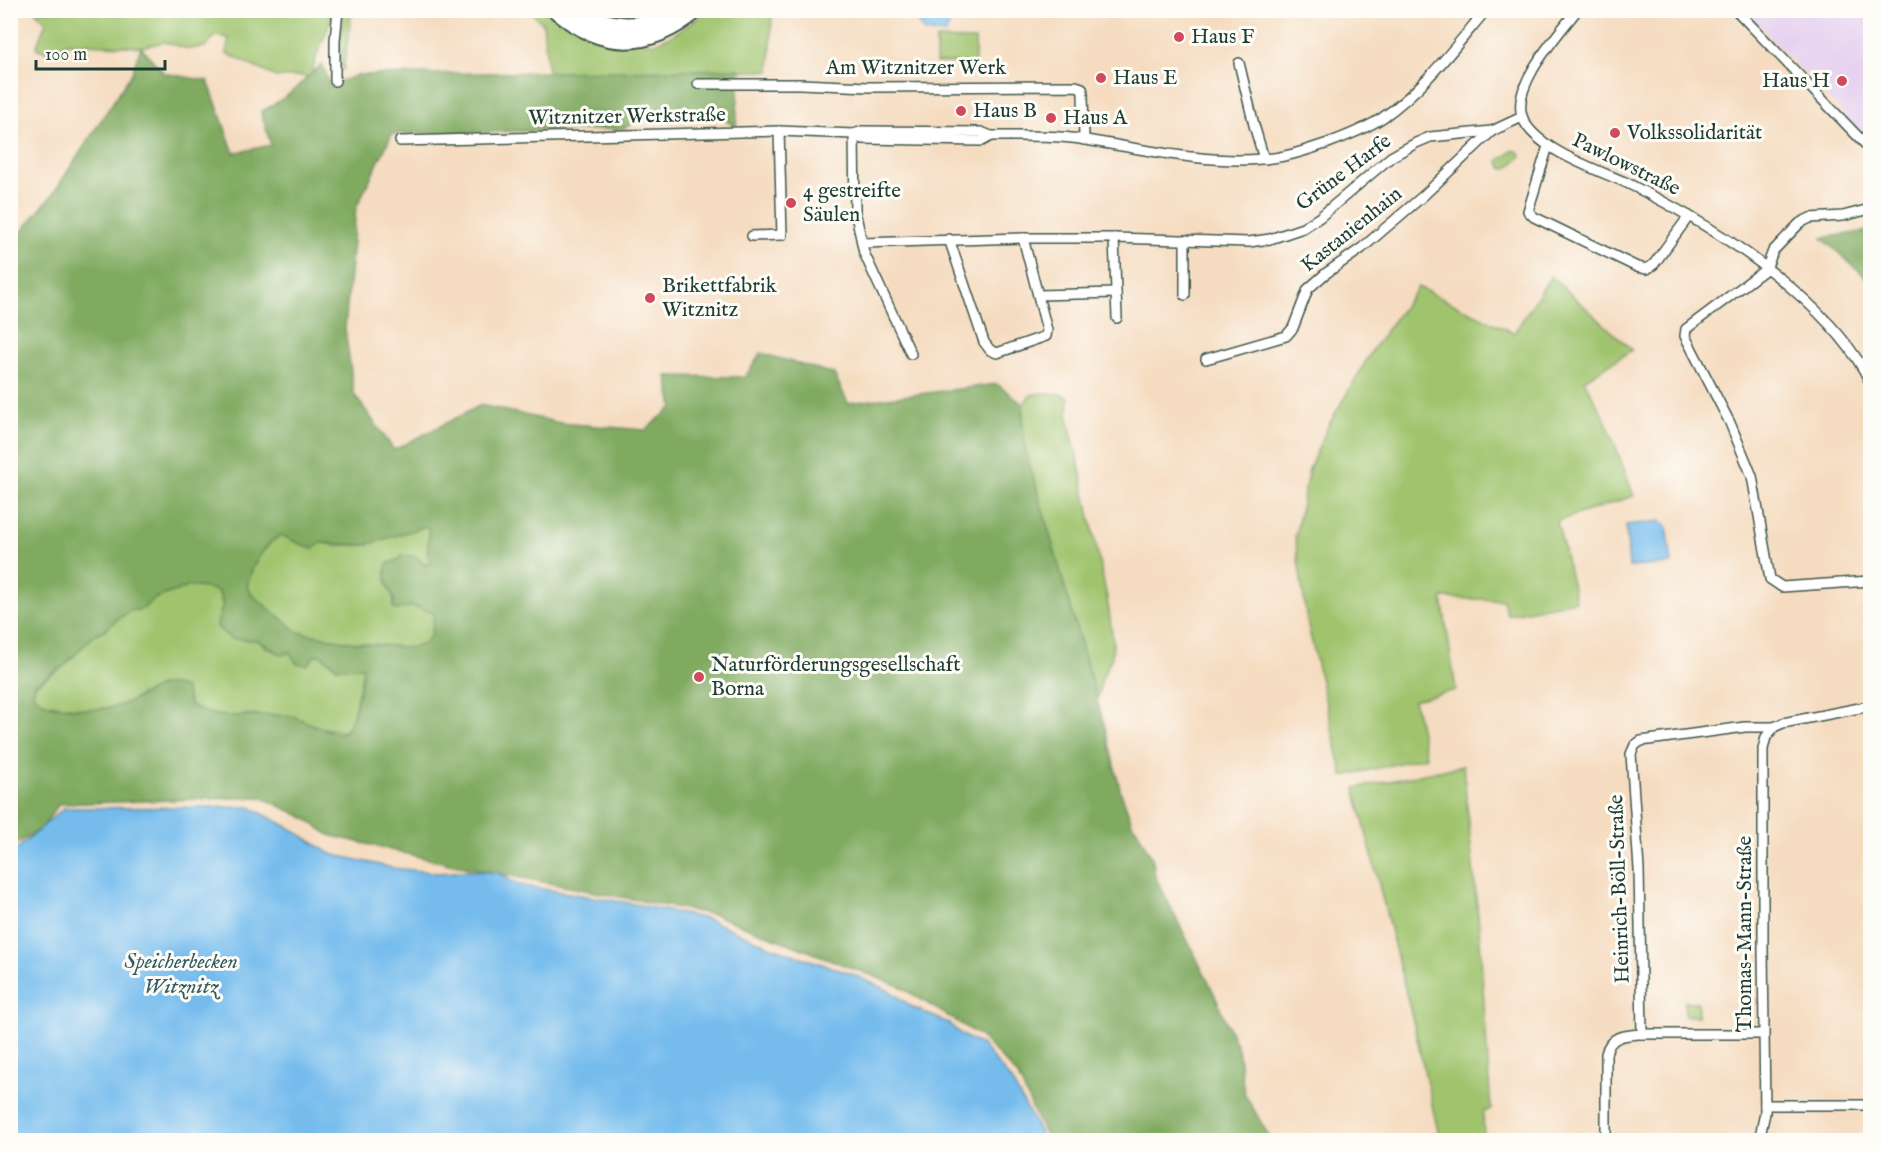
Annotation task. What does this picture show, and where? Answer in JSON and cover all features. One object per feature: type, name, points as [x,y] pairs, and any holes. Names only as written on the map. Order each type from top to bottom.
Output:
[{"type":"highway","points":[[556,10],[573,24],[593,34],[629,41],[661,34],[675,27],[696,10]]},
{"type":"highway","points":[[578,10],[595,20],[614,26],[633,27],[648,23],[674,10]]},
{"type":"street","points":[[335,81],[338,10]]},
{"type":"street","name":"Witznitzer Werkstraße","points":[[400,141],[779,131],[854,134],[862,131],[981,132],[991,136],[1084,140],[1225,160],[1264,159],[1306,151],[1365,128],[1382,117],[1411,94],[1440,65],[1486,10]]},
{"type":"street","points":[[1522,117],[1520,104],[1522,90],[1539,61],[1577,10]]},
{"type":"street","points":[[1736,10],[1870,149]]},
{"type":"street","points":[[1239,63],[1264,159]]},
{"type":"street","name":"Am Witznitzer Werk","points":[[698,84],[801,84],[868,87],[1076,86],[1082,88],[1083,93],[1084,140]]},
{"type":"street","name":"Grüne Harfe","points":[[862,243],[1023,237],[1249,242],[1286,235],[1320,218],[1373,171],[1408,147],[1430,137],[1492,131],[1522,117]]},
{"type":"street","name":"Pawlowstraße","points":[[1522,117],[1529,128],[1548,146],[1663,201],[1689,216],[1725,239],[1797,292],[1826,319],[1851,351],[1870,382]]},
{"type":"street","points":[[752,236],[782,235],[779,131]]},
{"type":"street","name":"Kastanienhain","points":[[1206,359],[1286,336],[1293,328],[1308,289],[1414,204],[1492,131]]},
{"type":"street","points":[[854,134],[855,212],[862,243],[868,262],[911,354]]},
{"type":"street","name":"Pawlowstraße","points":[[1548,146],[1528,211],[1534,217],[1637,267],[1647,268],[1654,264],[1689,216]]},
{"type":"street","points":[[1870,209],[1843,216],[1810,218],[1800,223],[1773,251],[1766,269],[1686,329],[1685,336],[1730,423],[1752,476],[1770,579],[1782,587],[1870,581]]},
{"type":"street","points":[[949,239],[984,342],[990,350],[997,353],[1046,336],[1023,237]]},
{"type":"street","points":[[1114,238],[1117,318]]},
{"type":"street","points":[[1185,240],[1185,295]]},
{"type":"street","points":[[1038,295],[1116,293]]},
{"type":"street","points":[[1774,727],[1870,706]]},
{"type":"street","name":"Heinrich-Böll-Straße","points":[[1642,1034],[1640,869],[1631,754],[1635,745],[1641,741],[1745,727],[1774,727]]},
{"type":"street","name":"Thomas-Mann-Straße","points":[[1755,1140],[1760,1136],[1764,1125],[1765,1104],[1763,749],[1766,737],[1774,727]]},
{"type":"street","points":[[1606,1140],[1605,1056],[1608,1045],[1617,1037],[1642,1034],[1763,1034]]},
{"type":"street","points":[[1765,1104],[1870,1105]]},
{"type":"shaded area","points":[[1744,11],[1870,11],[1870,141],[1769,37],[1770,35]]},
{"type":"green space","points":[[35,11],[332,11],[328,28],[315,59],[312,76],[276,77],[226,53],[229,38],[215,36],[205,47],[189,49],[164,42],[141,47],[68,43],[48,53],[36,48],[46,22]]},
{"type":"green space","points":[[343,11],[352,11],[343,71],[339,57]]},
{"type":"green space","points":[[530,11],[549,11],[652,44],[671,36],[706,11],[772,11],[770,71],[548,72],[543,24]]},
{"type":"green space","points":[[587,11],[665,11],[633,21]]},
{"type":"green space","points":[[936,39],[975,40],[975,63],[936,63]]},
{"type":"green space","points":[[141,47],[164,73],[208,81],[234,153],[271,145],[261,112],[287,96],[322,64],[330,85],[358,75],[740,69],[736,127],[709,110],[656,112],[622,129],[392,134],[356,208],[345,328],[354,394],[394,450],[481,405],[560,423],[645,430],[673,407],[667,376],[745,377],[761,353],[834,374],[848,403],[997,384],[1023,404],[1024,435],[1029,463],[1105,728],[1121,793],[1133,826],[1153,860],[1155,876],[1213,991],[1238,1049],[1244,1092],[1271,1140],[1050,1140],[1039,1124],[1018,1076],[979,1035],[899,986],[715,915],[449,864],[329,835],[305,818],[261,797],[59,804],[41,829],[11,847],[11,244],[53,194],[132,73]],"holes":[[[423,527],[428,528],[429,531],[430,563],[425,565],[415,556],[402,556],[387,564],[386,572],[387,583],[394,600],[393,607],[396,610],[413,606],[434,613],[432,633],[426,643],[413,648],[349,642],[298,632],[252,595],[247,587],[251,572],[259,557],[269,544],[281,535],[309,548],[314,548],[321,543],[365,545]],[[190,586],[219,592],[223,604],[218,628],[231,639],[257,640],[282,655],[290,652],[296,663],[308,665],[315,655],[318,655],[337,668],[362,667],[356,704],[348,728],[344,732],[334,732],[288,715],[210,714],[190,705],[185,688],[175,685],[160,686],[134,700],[99,709],[55,706],[41,701],[33,694],[35,684],[64,666],[95,634],[106,629],[130,611],[143,609],[153,599]]]},
{"type":"green space","points":[[1514,150],[1520,153],[1521,157],[1503,169],[1498,161]]},
{"type":"green space","points":[[1870,232],[1870,281],[1822,238]]},
{"type":"green space","points":[[1551,276],[1632,350],[1584,380],[1606,421],[1634,496],[1557,521],[1576,601],[1507,615],[1503,600],[1442,598],[1456,690],[1414,700],[1426,757],[1343,776],[1307,621],[1295,537],[1309,469],[1329,424],[1373,349],[1418,287],[1514,333]]},
{"type":"green space","points":[[1060,394],[1069,398],[1068,420],[1107,598],[1113,641],[1112,657],[1101,681],[1097,701],[1025,444],[1023,404],[1031,395]]},
{"type":"green space","points":[[424,527],[429,531],[430,563],[388,587],[394,598],[393,608],[396,610],[413,606],[434,613],[432,633],[426,643],[413,648],[349,642],[298,632],[252,595],[247,587],[251,572],[259,557],[269,544],[281,535],[334,545],[365,545]]},
{"type":"green space","points":[[190,586],[219,592],[231,639],[257,640],[270,650],[319,654],[337,668],[362,667],[352,720],[344,732],[252,714],[229,717],[202,713],[190,705],[185,688],[140,695],[129,703],[103,710],[42,703],[33,694],[35,685],[64,666],[95,634],[106,629],[130,611],[143,609],[153,599]]},
{"type":"green space","points":[[1463,766],[1479,926],[1491,1110],[1483,1112],[1484,1140],[1440,1140],[1355,788]]},
{"type":"green space","points":[[1685,1002],[1698,1002],[1698,1016],[1685,1016]]},
{"type":"water","points":[[916,11],[952,11],[953,17],[945,34],[924,32],[914,14]]},
{"type":"water","points":[[1661,521],[1667,526],[1672,564],[1629,567],[1626,525]]},
{"type":"water","name":"Speicherbecken Witznitz","points":[[250,807],[295,831],[331,854],[393,868],[439,873],[470,871],[498,873],[519,885],[629,903],[707,919],[774,948],[852,974],[890,991],[914,1008],[948,1023],[963,1036],[982,1045],[1012,1082],[1044,1140],[11,1140],[11,850],[19,847],[64,808]]},
{"type":"place","name":"Haus F","points":[[1179,37]]},
{"type":"place","name":"Haus E","points":[[1101,78]]},
{"type":"place","name":"Haus H","points":[[1842,81]]},
{"type":"place","name":"Haus B","points":[[961,111]]},
{"type":"place","name":"Haus A","points":[[1051,118]]},
{"type":"place","name":"Volkssolidarität","points":[[1615,133]]},
{"type":"place","name":"4 gestreifte Säulen","points":[[791,203]]},
{"type":"place","name":"Brikettfabrik Witznitz","points":[[650,298]]},
{"type":"place","name":"Naturförderungsgesellschaft Borna","points":[[699,677]]}]
